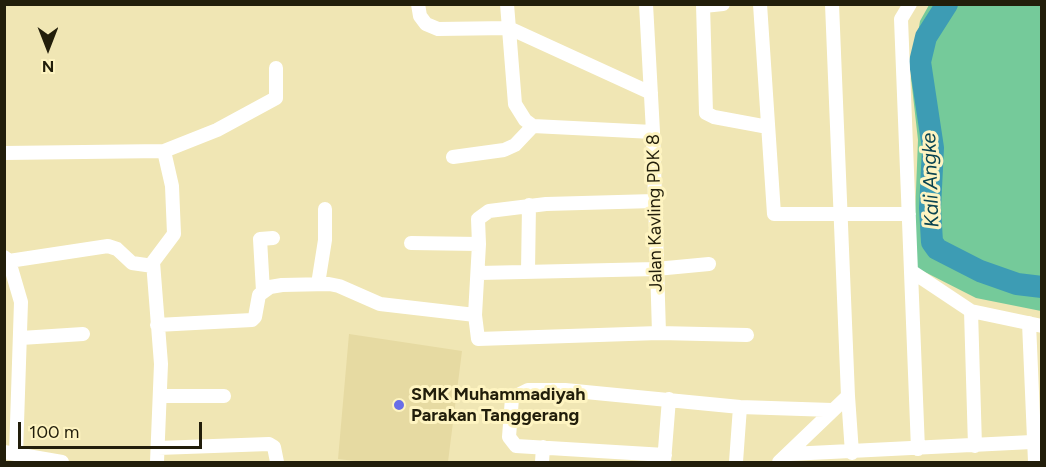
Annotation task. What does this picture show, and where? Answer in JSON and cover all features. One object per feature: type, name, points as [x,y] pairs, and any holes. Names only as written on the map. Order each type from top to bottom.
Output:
[{"type":"street","points":[[418,4],[420,16],[426,24],[438,29],[509,28],[651,93]]},
{"type":"street","points":[[507,4],[516,109],[533,126],[653,132]]},
{"type":"street","name":"Jalan Kavling PDK 8","points":[[646,4],[653,132],[659,333]]},
{"type":"street","points":[[723,4],[704,5],[706,113],[714,117],[768,127]]},
{"type":"street","points":[[759,4],[774,214],[909,214]]},
{"type":"street","points":[[832,4],[839,215],[852,453]]},
{"type":"street","points":[[910,4],[901,19],[918,449]]},
{"type":"street","points":[[4,153],[164,151],[217,129],[276,98],[276,68]]},
{"type":"street","points":[[453,157],[504,150],[515,145],[533,126]]},
{"type":"street","points":[[164,151],[172,186],[174,234],[153,261],[162,396],[158,455],[269,444],[274,447],[277,462]]},
{"type":"street","points":[[654,201],[529,206],[489,211],[480,215],[478,222],[479,273],[474,315],[478,339],[659,333],[747,335]]},
{"type":"street","points":[[528,271],[529,206]]},
{"type":"street","points":[[318,284],[325,240],[325,208]]},
{"type":"street","points":[[157,325],[252,320],[263,291],[260,239],[273,238]]},
{"type":"street","points":[[411,243],[479,243]]},
{"type":"street","points":[[62,462],[10,453],[21,338],[21,302],[7,259],[108,246],[117,249],[132,263],[153,266]]},
{"type":"street","points":[[479,273],[656,269],[709,264]]},
{"type":"street","points":[[911,271],[971,311],[1035,325],[1032,442],[1035,462]]},
{"type":"street","points":[[263,291],[282,285],[339,286],[380,304],[474,315]]},
{"type":"street","points":[[971,311],[975,446]]},
{"type":"street","points":[[21,338],[83,334]]},
{"type":"street","points":[[669,399],[665,459],[601,457],[543,447],[522,447],[511,443],[512,398],[521,391],[565,390],[669,399],[740,407],[832,410]]},
{"type":"street","points":[[162,396],[224,396]]},
{"type":"street","points":[[785,458],[848,396]]},
{"type":"street","points":[[736,462],[740,407]]},
{"type":"street","points":[[785,458],[1032,442]]},
{"type":"street","points":[[542,462],[543,447]]},
{"type":"shaded area","name":"SMK Muhammadiyah Parakan Tanggerang","points":[[349,334],[462,351],[448,462],[364,462],[338,459]]},
{"type":"green space","points":[[929,5],[1041,5],[1041,311],[976,298],[913,266],[918,140],[911,78],[920,21]]},
{"type":"waterway","name":"Kali Angke","points":[[947,4],[926,37],[920,62],[933,148],[930,208],[932,242],[937,249],[980,271],[1017,284],[1042,287]]},
{"type":"place","name":"SMK Muhammadiyah Parakan Tanggerang","points":[[399,405]]}]
